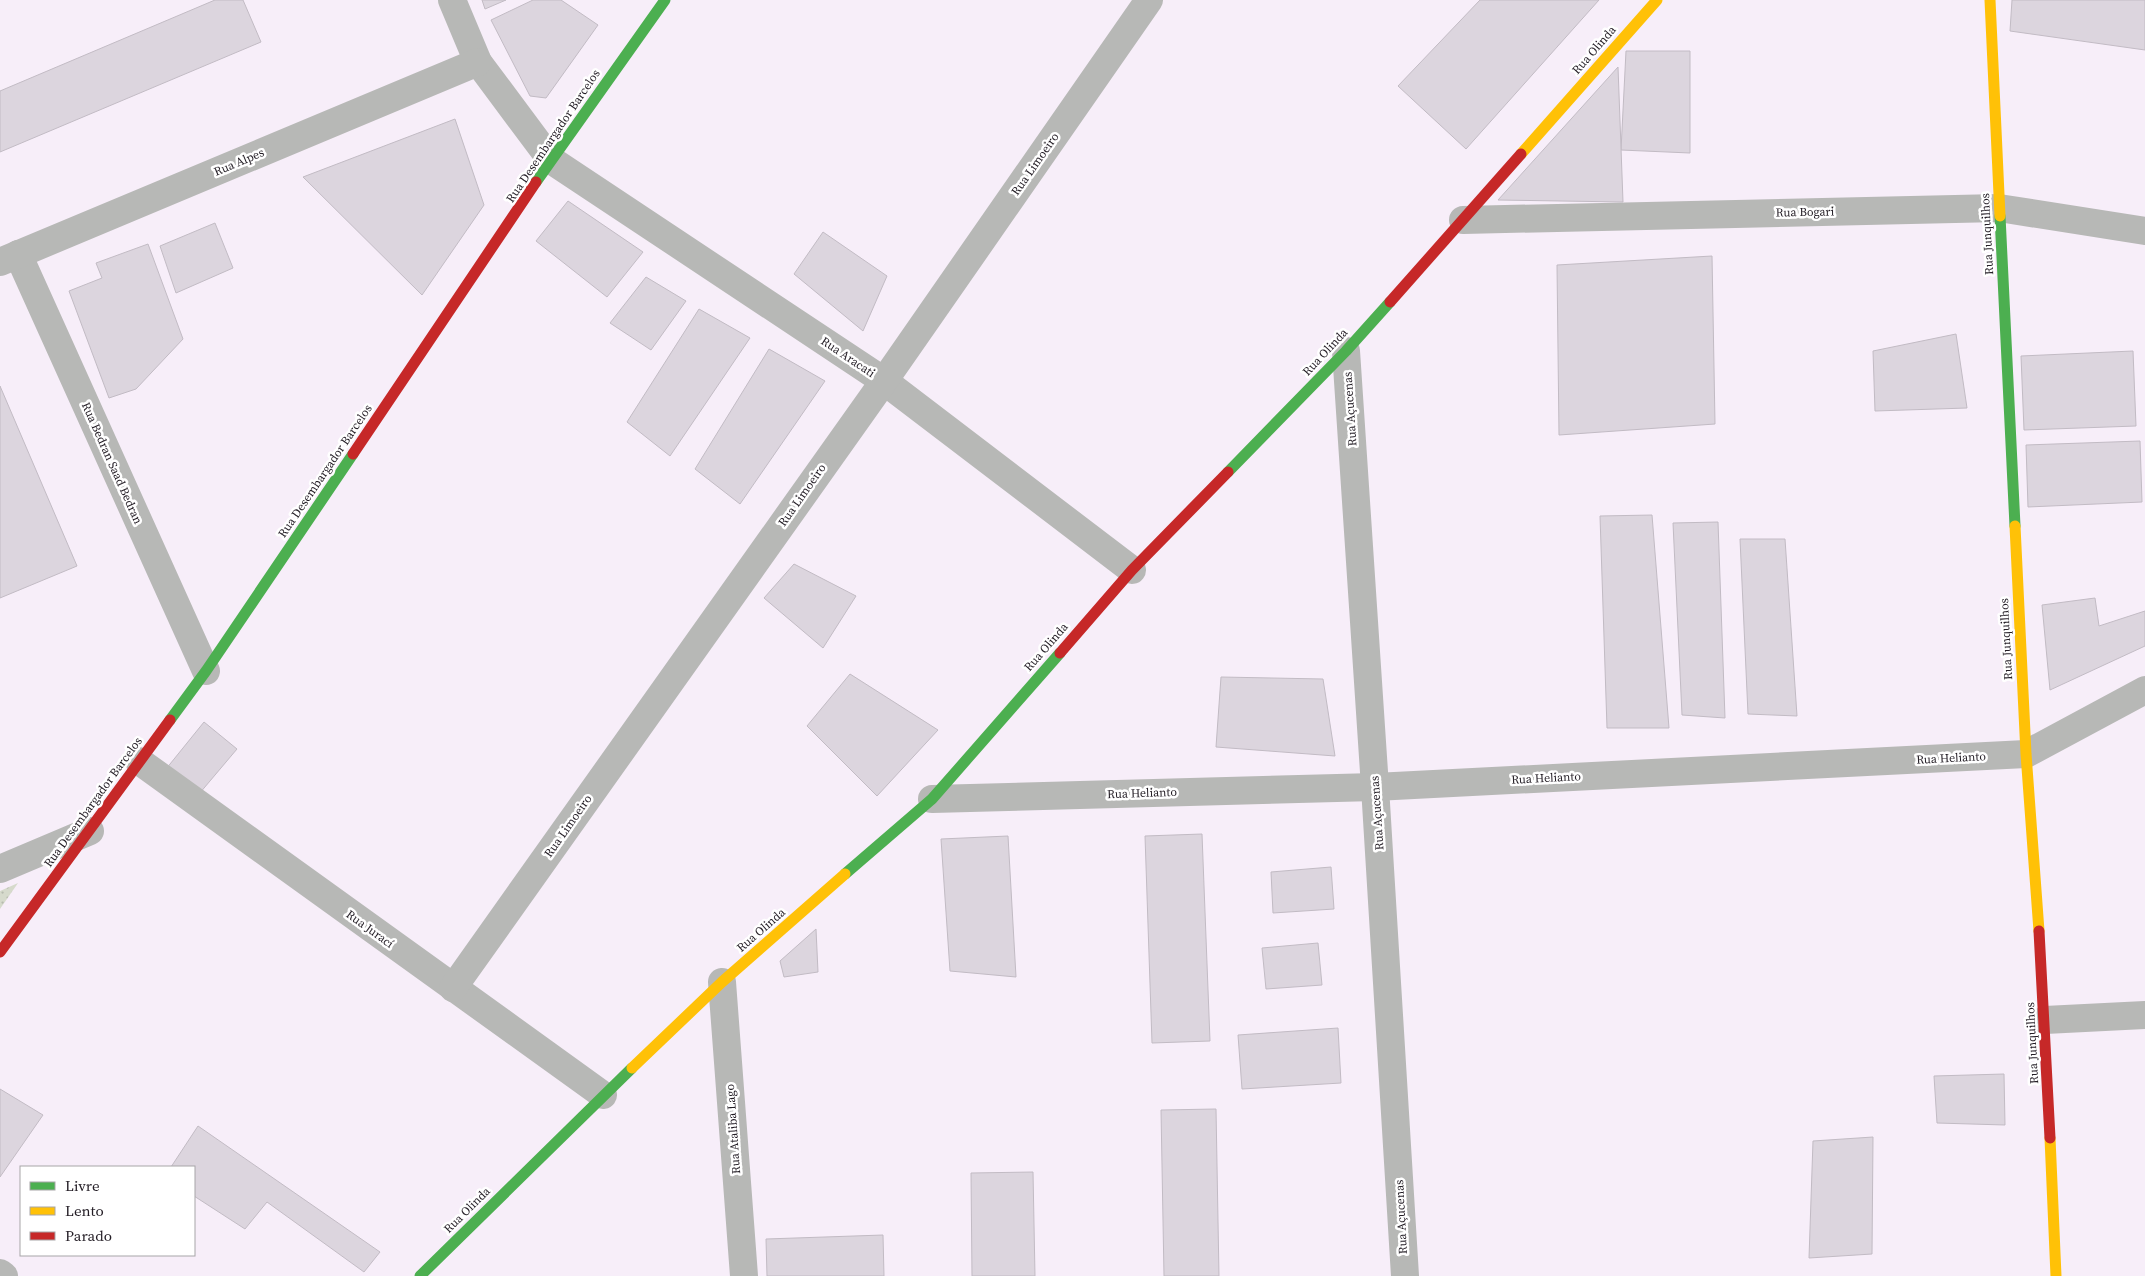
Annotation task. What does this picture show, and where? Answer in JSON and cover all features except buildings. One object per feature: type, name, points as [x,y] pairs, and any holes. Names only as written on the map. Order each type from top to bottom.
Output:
[{"type":"street","name":"Rua Aracati","points":[[452,0],[478,62],[552,160],[884,380],[1132,570]]},
{"type":"street","name":"Rua Desembargador Barcelos","points":[[0,952],[206,671],[552,160],[665,0]]},
{"type":"street","name":"Rua Limoeiro","points":[[453,988],[884,380],[1149,0]]},
{"type":"street","name":"Rua Olinda","points":[[420,1276],[603,1095],[722,982],[932,799],[1132,570],[1346,351],[1657,0]]},
{"type":"street","name":"Rua Junquilhos","points":[[1990,0],[2026,754],[2045,1020],[2056,1276]]},
{"type":"street","name":"Rua Alpes","points":[[9,258],[478,62]]},
{"type":"street","name":"Rua Bogari","points":[[1463,220],[1999,208],[2145,231]]},
{"type":"street","name":"Rua Bedran Saad Bedran","points":[[9,258],[206,671]]},
{"type":"street","name":"Rua Açucenas","points":[[1346,351],[1376,787],[1405,1276]]},
{"type":"street","name":"Rua Helianto","points":[[932,799],[1376,787],[2026,754],[2145,690]]},
{"type":"street","name":"Rua Jurací","points":[[139,761],[603,1095]]},
{"type":"street","points":[[0,869],[90,831]]},
{"type":"street","name":"Rua Ataliba Lago","points":[[722,982],[744,1276]]},
{"type":"street","points":[[2045,1020],[2145,1015]]},
{"type":"street","points":[[0,1273],[4,1276]]},
{"type":"shaded area","points":[[18,883],[0,909],[0,891]]},
{"type":"traffic: fast","points":[[536,182],[665,0]]},
{"type":"traffic: fast","points":[[2000,216],[2015,526]]},
{"type":"traffic: fast","points":[[1228,472],[1346,351],[1390,302]]},
{"type":"traffic: fast","points":[[170,720],[206,671],[353,454]]},
{"type":"traffic: fast","points":[[845,874],[932,799],[1060,653]]},
{"type":"traffic: fast","points":[[420,1276],[632,1068]]},
{"type":"traffic: slow","points":[[1521,154],[1657,0]]},
{"type":"traffic: slow","points":[[1990,0],[2000,216]]},
{"type":"traffic: slow","points":[[2015,526],[2026,754],[2039,931]]},
{"type":"traffic: slow","points":[[632,1068],[722,982],[845,874]]},
{"type":"traffic: slow","points":[[2050,1138],[2056,1276]]},
{"type":"traffic: jam","points":[[1390,302],[1521,154]]},
{"type":"traffic: jam","points":[[353,454],[536,182]]},
{"type":"traffic: jam","points":[[1060,653],[1132,570],[1228,472]]},
{"type":"traffic: jam","points":[[0,952],[170,720]]},
{"type":"traffic: jam","points":[[2039,931],[2050,1138]]}]
